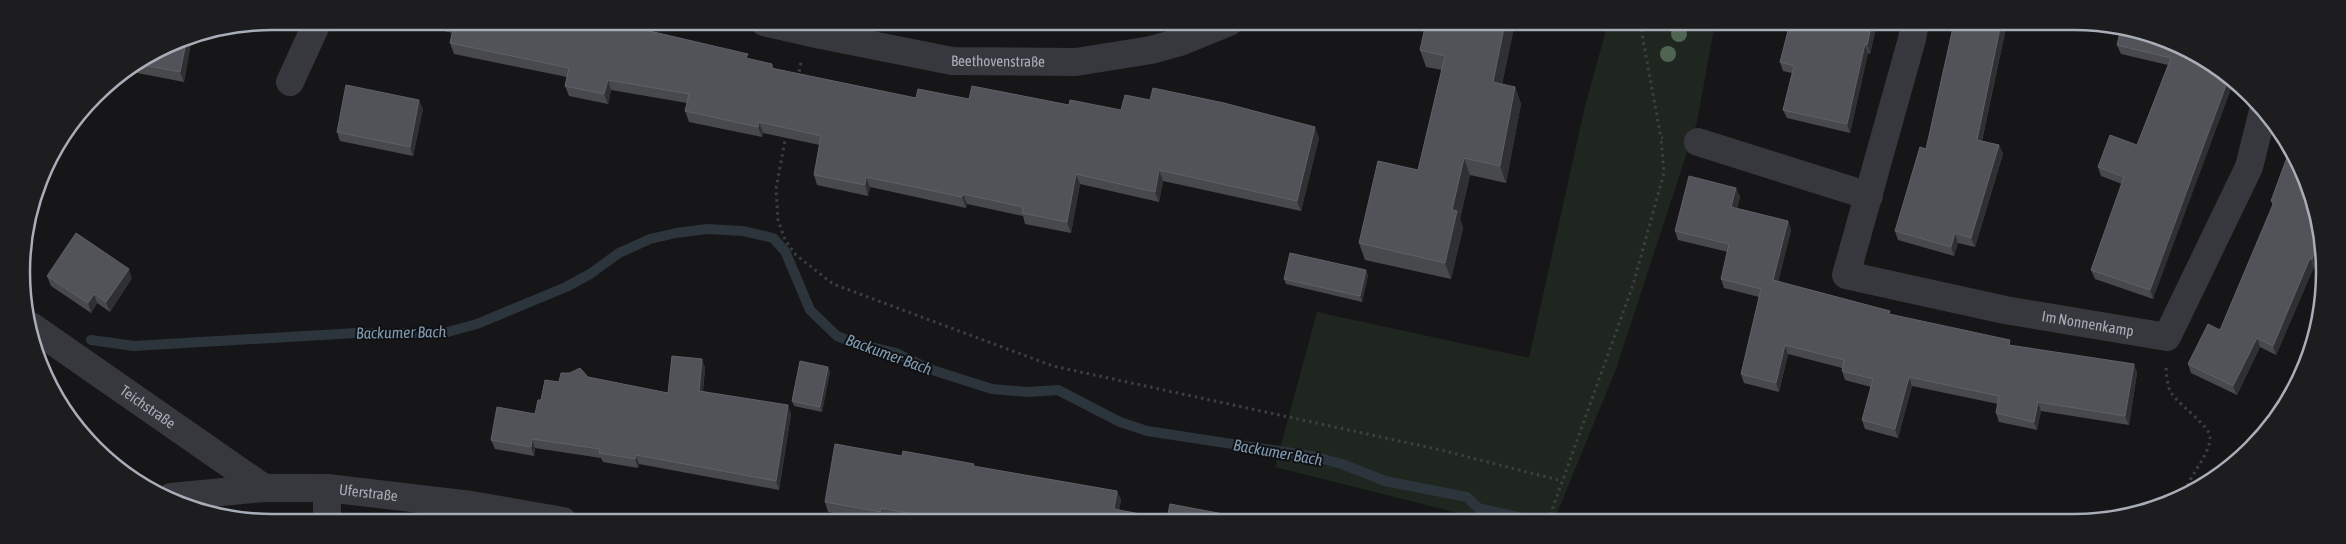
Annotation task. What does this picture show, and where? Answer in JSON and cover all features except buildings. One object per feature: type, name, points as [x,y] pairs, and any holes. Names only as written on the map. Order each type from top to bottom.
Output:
[{"type":"street","points":[[290,82],[314,30]]},
{"type":"street","name":"Beethovenstraße","points":[[827,30],[952,61],[1076,62],[1152,50],[1180,42],[1209,30]]},
{"type":"street","name":"Im Nonnenkamp","points":[[1914,30],[1846,275],[2005,310],[2167,337]]},
{"type":"street","points":[[2167,337],[2249,167],[2261,119]]},
{"type":"street","points":[[1698,142],[1869,196]]},
{"type":"street","name":"Teichstraße","points":[[37,330],[264,488]]},
{"type":"street","name":"Uferstraße","points":[[180,496],[264,488],[327,488],[471,505],[523,514]]},
{"type":"street","points":[[327,488],[327,514]]},
{"type":"path","points":[[796,86],[804,49],[822,30]]},
{"type":"path","points":[[1550,514],[1632,285],[1664,172],[1661,138],[1641,30]]},
{"type":"path","points":[[787,133],[776,189],[778,220],[786,240],[796,255],[833,284],[1054,366],[1441,450],[1562,481]]},
{"type":"path","points":[[1661,138],[1698,142]]},
{"type":"path","points":[[2167,337],[2165,363],[2170,393],[2190,415],[2204,424],[2210,435],[2208,447],[2194,470],[2188,485]]},
{"type":"shaded area","points":[[1606,30],[1714,30],[1697,122],[1616,369],[1557,514],[1462,514],[1275,467],[1317,312],[1529,358],[1585,106]]},
{"type":"waterway","name":"Backumer Bach","points":[[91,340],[134,346],[356,333],[444,333],[477,324],[566,287],[590,274],[619,253],[650,239],[707,229],[743,231],[773,238],[785,251],[810,310],[837,336],[855,343],[896,353],[929,369],[992,389],[1028,392],[1058,390],[1120,422],[1147,431],[1312,456],[1342,464],[1385,481],[1467,497],[1478,508],[1505,514]]}]
